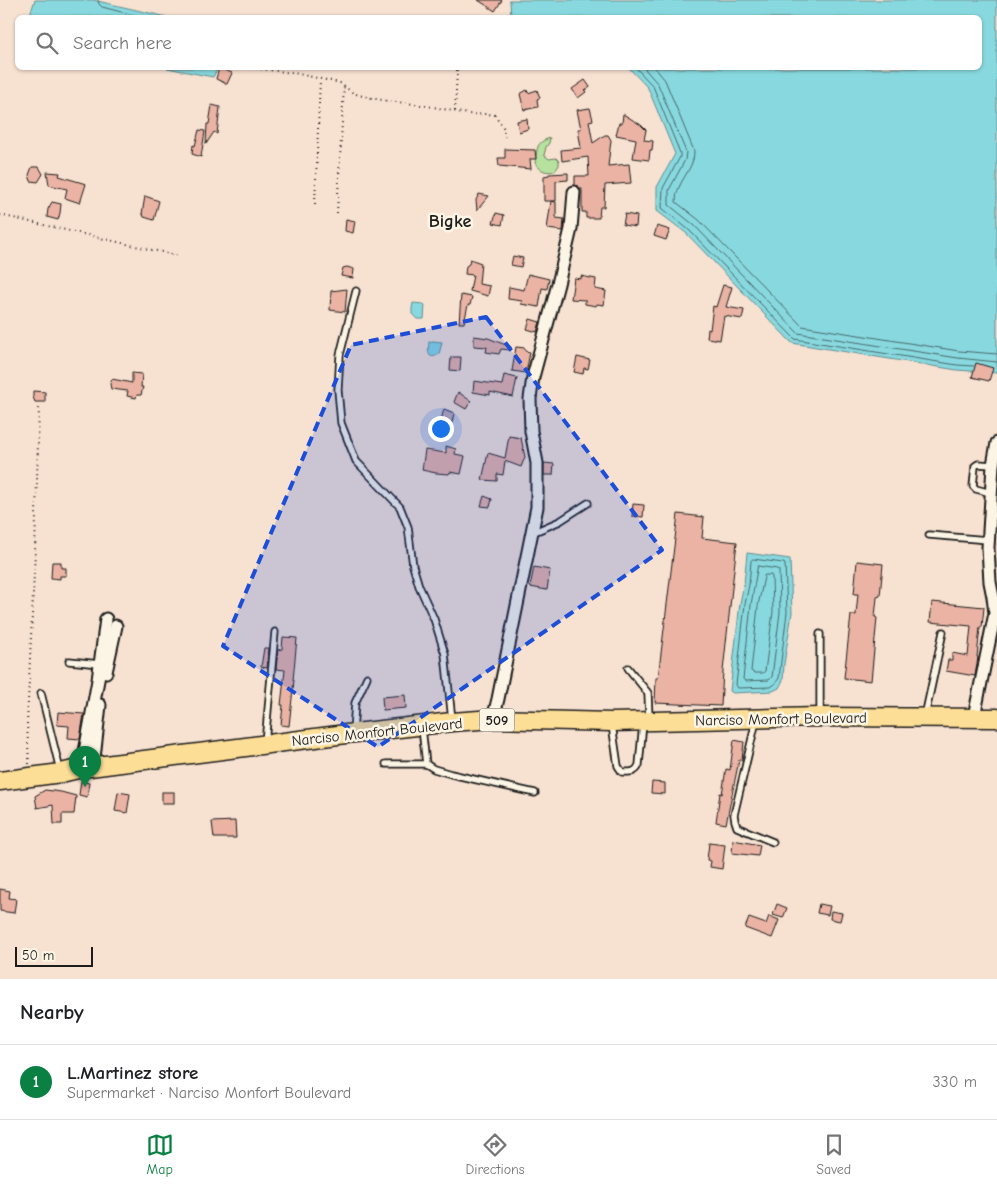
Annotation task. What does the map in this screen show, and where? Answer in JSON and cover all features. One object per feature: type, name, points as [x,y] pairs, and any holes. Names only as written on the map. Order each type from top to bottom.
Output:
[{"type":"main road","name":"Narciso Monfort Boulevard","points":[[0,781],[353,733],[452,722],[492,720],[612,722],[820,717],[997,718]]},
{"type":"street","points":[[492,720],[498,699],[537,507],[537,463],[531,431],[530,399],[533,377],[571,229],[574,192]]},
{"type":"street","points":[[974,717],[995,613],[990,582],[988,540],[997,443]]},
{"type":"street","points":[[87,768],[106,619]]},
{"type":"street","points":[[87,768],[116,626]]},
{"type":"lane","points":[[356,291],[340,355],[338,390],[341,424],[356,461],[400,507],[408,527],[413,566],[419,586],[434,619],[445,654],[452,722]]},
{"type":"lane","points":[[991,494],[976,489],[973,486],[975,466],[978,464],[994,464]]},
{"type":"lane","points":[[532,532],[560,521],[588,502]]},
{"type":"lane","points":[[929,535],[988,540]]},
{"type":"lane","points":[[264,745],[275,632]]},
{"type":"lane","points":[[925,718],[943,632]]},
{"type":"lane","points":[[820,634],[820,717]]},
{"type":"lane","points":[[69,661],[100,664]]},
{"type":"lane","points":[[612,722],[618,766],[622,772],[634,771],[639,765],[648,693],[628,668]]},
{"type":"lane","points":[[353,733],[355,703],[367,677]]},
{"type":"lane","points":[[40,694],[61,772]]},
{"type":"lane","points":[[756,719],[734,814],[738,826],[773,842]]},
{"type":"lane","points":[[422,726],[426,764]]},
{"type":"lane","points":[[386,764],[426,764],[434,769],[451,774],[535,793]]},
{"type":"path","points":[[278,70],[340,84],[355,94],[383,100],[406,102],[468,114],[495,115],[503,127],[506,137]]},
{"type":"path","points":[[455,111],[457,70]]},
{"type":"path","points":[[315,204],[320,79]]},
{"type":"path","points":[[337,213],[344,86]]},
{"type":"path","points":[[0,215],[179,256]]},
{"type":"path","points":[[30,777],[28,723],[39,407]]},
{"type":"highlighted area","points":[[486,317],[662,550],[378,747],[223,646],[351,345]]},
{"type":"green space","points":[[550,138],[544,155],[549,159],[556,158],[559,161],[559,165],[555,171],[549,172],[542,170],[535,163],[539,145]]},
{"type":"water","points":[[35,0],[93,0],[158,15],[30,15]]},
{"type":"water","points":[[997,0],[997,373],[957,370],[792,343],[686,233],[657,211],[657,187],[675,154],[648,88],[631,70],[982,70],[982,15],[511,15],[510,1]]},
{"type":"water","points":[[177,70],[217,70],[213,77]]},
{"type":"water","points":[[413,303],[425,305],[424,319],[417,319],[412,314]]},
{"type":"water","points":[[429,342],[442,342],[439,354],[432,357],[429,354],[428,348]]},
{"type":"water","points":[[747,553],[790,559],[792,613],[783,680],[779,688],[773,691],[733,693],[730,691]]},
{"type":"building","points":[[478,0],[502,0],[495,11]]},
{"type":"building","points":[[218,70],[232,73],[227,84],[216,79]]},
{"type":"building","points":[[585,80],[590,87],[578,98],[572,89]]},
{"type":"building","points":[[527,90],[528,93],[537,90],[540,98],[537,99],[538,107],[524,110],[520,94]]},
{"type":"building","points":[[212,105],[220,107],[217,134],[214,132],[206,144],[207,124],[209,124]]},
{"type":"building","points":[[590,108],[593,120],[589,121],[593,143],[608,135],[611,140],[608,166],[629,164],[631,183],[605,185],[604,207],[600,207],[599,218],[586,218],[586,212],[582,212],[582,189],[575,185],[575,176],[589,176],[588,157],[562,161],[561,150],[581,148],[578,129],[581,129],[577,110]]},
{"type":"building","points":[[623,114],[646,130],[644,140],[653,141],[649,160],[633,158],[636,139],[616,135],[619,123],[622,123]]},
{"type":"building","points":[[527,119],[528,129],[519,132],[517,121]]},
{"type":"building","points":[[199,130],[205,131],[201,157],[192,154],[193,145],[195,146]]},
{"type":"building","points":[[505,149],[535,150],[536,159],[530,159],[531,169],[499,166],[498,158],[505,158]]},
{"type":"building","points":[[32,167],[39,167],[43,174],[38,182],[31,181],[29,175]]},
{"type":"building","points":[[47,172],[60,173],[59,176],[86,184],[80,203],[65,198],[67,189],[49,185]]},
{"type":"building","points":[[568,173],[568,180],[556,181],[556,201],[544,201],[544,176]]},
{"type":"building","points":[[479,194],[489,196],[477,210],[476,200]]},
{"type":"building","points":[[145,196],[159,201],[154,220],[144,217],[142,214]]},
{"type":"building","points":[[551,201],[556,202],[556,218],[564,219],[563,231],[547,229]]},
{"type":"building","points":[[52,202],[61,204],[58,220],[47,217],[48,209]]},
{"type":"building","points":[[496,213],[504,215],[502,225],[493,223]]},
{"type":"building","points":[[625,214],[637,216],[636,227],[623,225]]},
{"type":"building","points":[[346,219],[355,221],[353,233],[345,231]]},
{"type":"building","points":[[657,226],[670,230],[666,240],[654,236]]},
{"type":"building","points":[[513,256],[523,258],[521,267],[511,265]]},
{"type":"building","points":[[470,259],[481,263],[479,284],[490,286],[488,296],[470,291],[473,275],[465,274],[466,266],[469,264]]},
{"type":"building","points":[[343,268],[354,269],[353,278],[341,276]]},
{"type":"building","points":[[528,274],[549,279],[547,289],[542,288],[539,307],[521,304],[522,301],[508,299],[509,287],[524,290]]},
{"type":"building","points":[[581,276],[596,279],[595,289],[606,291],[604,305],[585,304],[585,300],[571,299],[574,278],[581,279]]},
{"type":"building","points":[[723,285],[732,287],[726,307],[744,310],[742,319],[724,316],[720,340],[707,338],[713,306],[716,307]]},
{"type":"building","points":[[347,289],[345,312],[330,310],[331,291]]},
{"type":"building","points":[[461,295],[472,297],[464,323],[459,323]]},
{"type":"building","points":[[530,319],[540,322],[537,332],[527,329]]},
{"type":"building","points":[[474,336],[488,338],[511,347],[510,350],[501,349],[499,354],[486,352],[487,347],[474,346]]},
{"type":"building","points":[[516,347],[525,348],[525,351],[530,352],[526,373],[512,371]]},
{"type":"building","points":[[451,357],[461,357],[460,371],[450,370]]},
{"type":"building","points":[[577,357],[590,360],[588,369],[584,368],[583,374],[574,372]]},
{"type":"building","points":[[976,363],[993,368],[989,381],[972,377]]},
{"type":"building","points":[[132,373],[142,374],[141,387],[143,387],[141,395],[137,395],[136,398],[127,396],[128,391],[111,389],[112,379],[132,383]]},
{"type":"building","points":[[504,375],[517,378],[513,397],[490,392],[490,395],[473,392],[474,381],[502,385]]},
{"type":"building","points":[[33,391],[45,392],[45,402],[35,402]]},
{"type":"building","points":[[458,392],[471,401],[466,409],[454,402]]},
{"type":"building","points":[[444,409],[454,413],[452,423],[441,420]]},
{"type":"building","points":[[509,436],[521,438],[525,457],[521,467],[505,461],[503,475],[497,474],[497,481],[482,480],[488,453],[505,458]]},
{"type":"building","points":[[446,446],[456,449],[455,454],[465,456],[461,474],[450,472],[449,474],[436,473],[422,470],[425,450],[446,453]]},
{"type":"building","points":[[544,463],[554,464],[553,475],[544,475]]},
{"type":"building","points":[[484,496],[492,499],[490,507],[481,506]]},
{"type":"building","points":[[633,504],[644,505],[643,517],[632,516]]},
{"type":"building","points":[[678,514],[704,517],[702,538],[737,542],[721,706],[655,703],[656,678],[658,678]]},
{"type":"building","points":[[857,561],[883,564],[880,596],[877,597],[871,681],[844,678],[851,615],[856,615],[858,594],[854,594]]},
{"type":"building","points":[[52,562],[61,562],[61,568],[66,568],[66,576],[60,576],[60,579],[51,578]]},
{"type":"building","points":[[534,567],[550,570],[547,590],[530,587]]},
{"type":"building","points":[[932,602],[984,607],[975,676],[946,671],[948,660],[952,660],[952,653],[968,656],[971,626],[930,622]]},
{"type":"building","points":[[283,637],[297,638],[289,726],[281,725],[285,670],[276,669],[278,650],[282,649]]},
{"type":"building","points":[[264,648],[269,648],[267,668],[261,667]]},
{"type":"building","points":[[405,695],[406,708],[383,710],[382,697]]},
{"type":"building","points":[[58,712],[84,714],[80,739],[68,738],[69,726],[57,725]]},
{"type":"building","points":[[734,740],[744,742],[742,760],[739,760],[726,824],[716,822],[726,769],[730,770]]},
{"type":"building","points":[[81,781],[89,783],[87,797],[79,795]]},
{"type":"building","points":[[652,782],[665,783],[665,794],[651,793]]},
{"type":"building","points":[[45,790],[76,796],[74,814],[62,814],[62,824],[54,824],[53,805],[37,808],[35,796]]},
{"type":"building","points":[[118,792],[130,794],[127,813],[115,811]]},
{"type":"building","points":[[162,792],[174,792],[174,803],[162,803]]},
{"type":"building","points":[[235,821],[236,838],[214,838],[212,822]]},
{"type":"building","points":[[733,840],[760,845],[758,856],[732,853]]},
{"type":"building","points":[[709,843],[725,845],[722,869],[710,867],[711,861],[707,860]]},
{"type":"building","points":[[0,889],[10,891],[9,898],[16,899],[14,913],[0,911]]},
{"type":"building","points":[[777,904],[787,908],[783,918],[773,915]]},
{"type":"building","points":[[819,904],[830,906],[828,915],[817,913]]},
{"type":"building","points":[[831,911],[842,913],[840,921],[830,919]]},
{"type":"building","points":[[769,916],[779,920],[772,938],[745,928],[749,918],[766,924]]},
{"type":"place","name":"L.Martinez store","points":[[85,787]]},
{"type":"district","name":"Bigke","points":[[450,221]]}]
